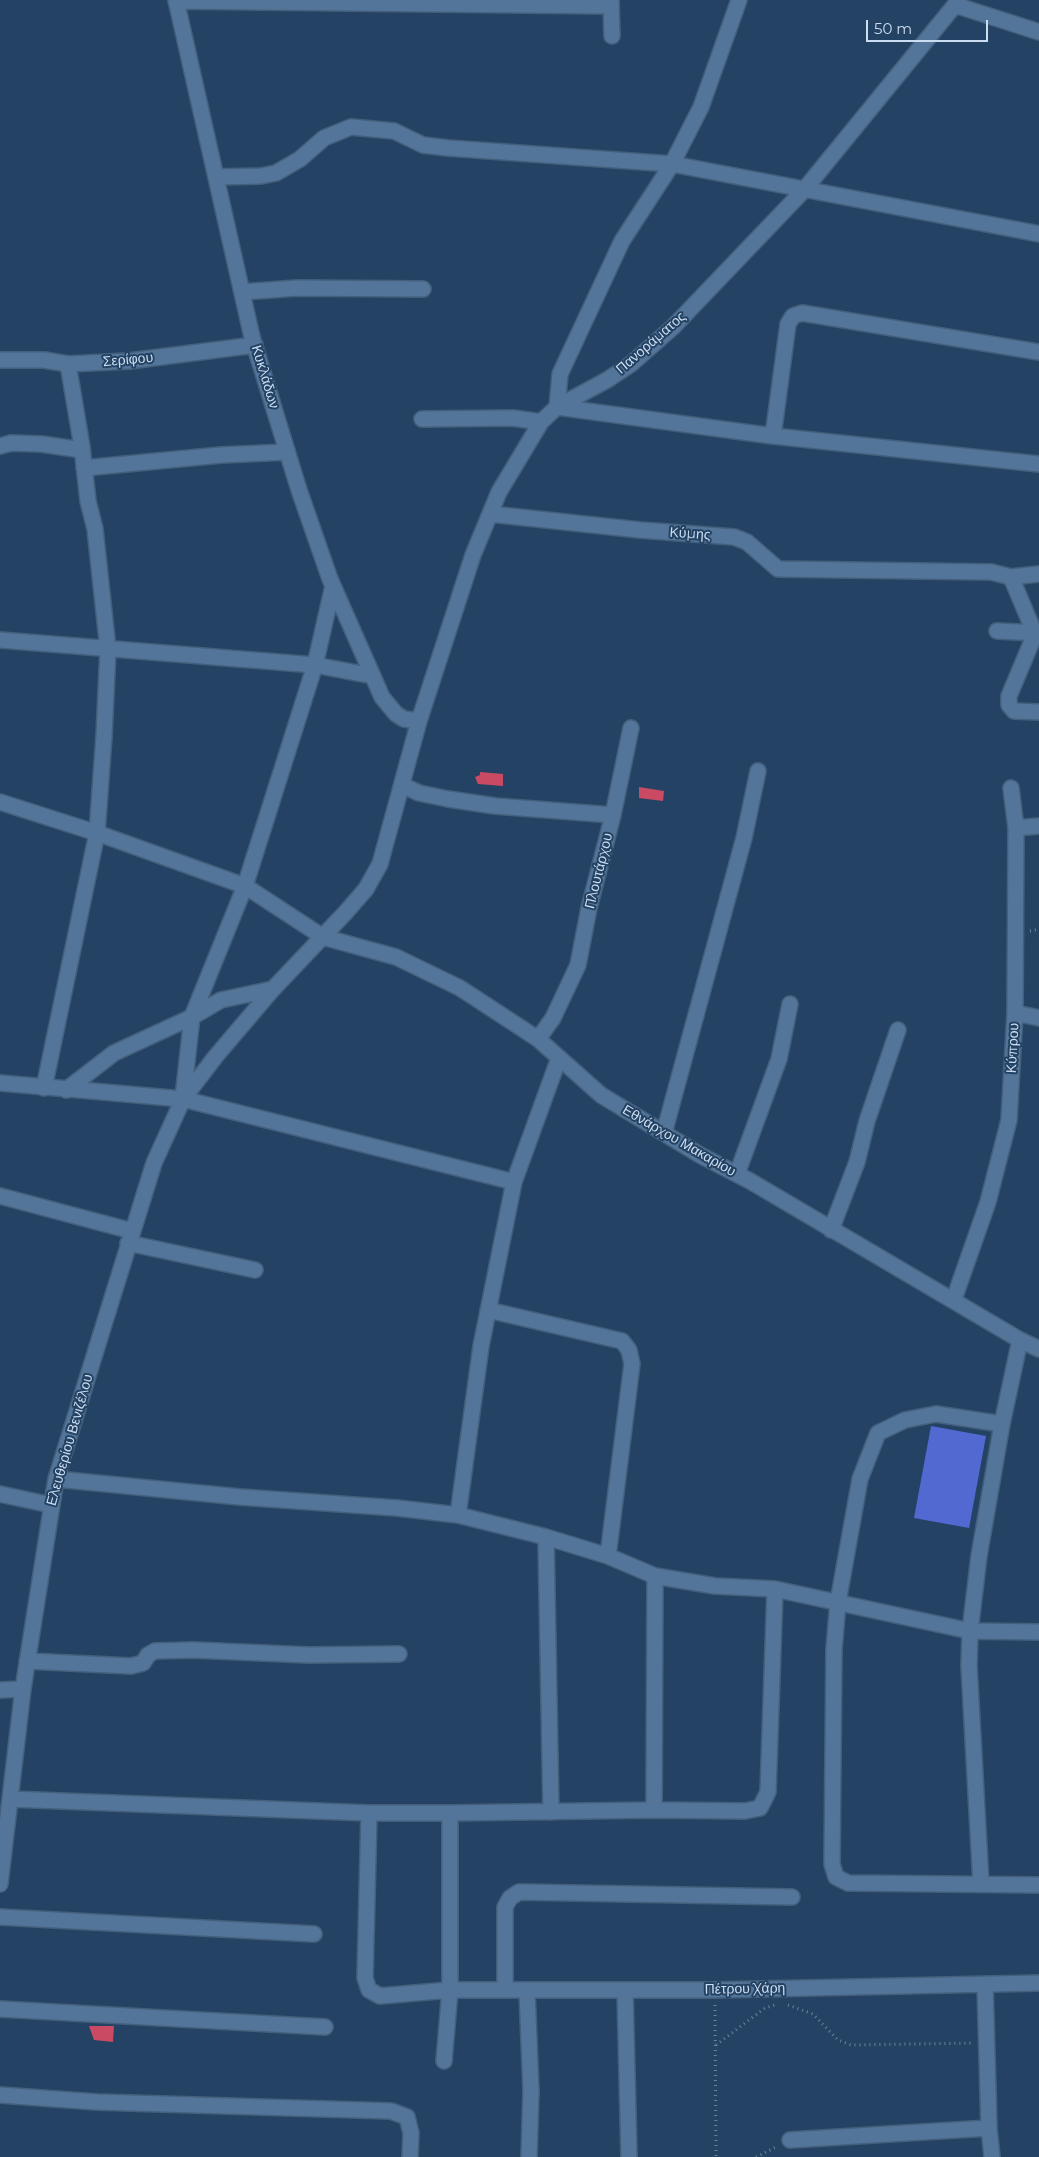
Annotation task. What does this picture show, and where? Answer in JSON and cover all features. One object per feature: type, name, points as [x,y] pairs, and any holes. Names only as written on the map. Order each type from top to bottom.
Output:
[{"type":"street","points":[[739,0],[701,107],[672,164],[622,242],[560,374],[557,407],[772,436],[1039,464]]},
{"type":"street","points":[[176,1],[611,3],[612,36]]},
{"type":"street","name":"Κυκλάδων","points":[[176,1],[255,345],[288,452],[333,586],[382,697],[396,714],[404,719],[419,721]]},
{"type":"street","points":[[957,3],[1039,32]]},
{"type":"street","name":"Πανοράματος","points":[[183,1099],[216,1056],[273,989],[366,889],[380,864],[419,721],[473,555],[499,492],[541,422],[557,407],[607,380],[654,345],[804,190],[957,3]]},
{"type":"street","points":[[216,178],[261,176],[276,173],[300,159],[324,138],[351,126],[394,131],[423,145],[448,148],[672,164],[1039,234]]},
{"type":"street","points":[[242,292],[297,288],[423,289]]},
{"type":"street","points":[[772,436],[788,324],[793,316],[802,313],[1039,352]]},
{"type":"street","name":"Σερίφου","points":[[0,360],[44,360],[68,364],[128,361],[255,345]]},
{"type":"street","points":[[44,1088],[97,832],[108,649],[95,529],[88,501],[68,364]]},
{"type":"street","points":[[422,419],[513,418],[541,422]]},
{"type":"street","points":[[0,446],[11,443],[82,450]]},
{"type":"street","points":[[84,468],[221,455],[288,452]]},
{"type":"street","name":"Κύμης","points":[[490,514],[640,530],[734,537],[747,542],[778,570],[991,572],[1010,577],[1039,574]]},
{"type":"street","points":[[1010,577],[1037,634]]},
{"type":"street","points":[[183,1099],[192,1017],[245,886],[315,665],[333,586]]},
{"type":"street","points":[[998,631],[1037,634]]},
{"type":"street","points":[[1037,634],[1008,696],[1009,705],[1014,711],[1039,712]]},
{"type":"street","points":[[0,640],[315,665],[373,676]]},
{"type":"street","points":[[613,816],[631,728]]},
{"type":"street","points":[[664,1133],[744,838],[758,771]]},
{"type":"street","name":"Πλουτάρχου","points":[[402,785],[419,793],[448,799],[496,806],[613,816],[589,908],[578,965],[553,1018],[538,1039]]},
{"type":"street","name":"Κύπρου","points":[[954,1299],[988,1202],[1009,1120],[1014,1013],[1016,828],[1010,788]]},
{"type":"street","name":"Εθνάρχου Μακαρίου","points":[[0,802],[97,832],[245,886],[323,937],[396,957],[460,988],[538,1039],[601,1095],[831,1230],[954,1299],[1020,1340],[1039,1349]]},
{"type":"street","points":[[1016,828],[1039,826]]},
{"type":"street","points":[[66,1090],[114,1053],[192,1017],[221,1000],[273,989]]},
{"type":"street","points":[[737,1174],[779,1059],[790,1004]]},
{"type":"street","points":[[1014,1013],[1039,1018]]},
{"type":"street","points":[[831,1230],[857,1162],[867,1121],[898,1030]]},
{"type":"street","points":[[458,1515],[481,1346],[514,1182],[559,1058]]},
{"type":"street","points":[[0,1083],[183,1099],[514,1182]]},
{"type":"street","name":"Ελευθερίου Βενιζέλου","points":[[0,1884],[3,1836],[10,1799],[23,1689],[56,1479],[154,1163],[183,1099]]},
{"type":"street","points":[[0,1196],[130,1237],[255,1270]]},
{"type":"street","points":[[488,1310],[622,1341],[629,1350],[632,1364],[608,1556]]},
{"type":"street","points":[[982,1884],[970,1666],[970,1631],[979,1556],[1002,1424],[1020,1340]]},
{"type":"street","points":[[1002,1424],[936,1414],[904,1420],[878,1433],[860,1479],[838,1602],[834,1659],[832,1864],[836,1877],[848,1883],[1039,1885]]},
{"type":"street","points":[[56,1479],[240,1497],[396,1508],[458,1515],[546,1537],[608,1556],[655,1576],[715,1586],[775,1589],[970,1631],[1039,1632]]},
{"type":"street","points":[[0,1494],[51,1505]]},
{"type":"street","points":[[546,1537],[551,1812]]},
{"type":"street","points":[[654,1810],[655,1576]]},
{"type":"street","points":[[10,1799],[369,1813],[745,1811],[760,1808],[768,1792],[775,1589]]},
{"type":"street","points":[[27,1661],[131,1666],[143,1663],[148,1655],[155,1651],[193,1650],[309,1655],[400,1654]]},
{"type":"street","points":[[0,1690],[23,1689]]},
{"type":"street","name":"Πέτρου Χάρη","points":[[369,1813],[365,1978],[369,1990],[380,1996],[450,1990],[714,1990],[1039,1983]]},
{"type":"street","points":[[444,2061],[450,1990],[450,1813]]},
{"type":"street","points":[[505,1990],[505,1907],[510,1898],[520,1892],[792,1897]]},
{"type":"street","points":[[0,1917],[314,1934]]},
{"type":"street","points":[[985,1984],[989,2128],[992,2157]]},
{"type":"street","points":[[625,1990],[629,2157]]},
{"type":"street","points":[[527,1991],[531,2091],[529,2157]]},
{"type":"street","points":[[0,2009],[325,2027]]},
{"type":"street","points":[[0,2095],[97,2102],[391,2111],[407,2117],[411,2134],[410,2157]]},
{"type":"street","points":[[790,2140],[989,2128]]},
{"type":"path","points":[[714,1990],[716,2157]]},
{"type":"path","points":[[716,2045],[765,2008],[780,2003],[813,2014],[838,2040],[851,2045],[987,2043]]},
{"type":"path","points":[[756,2157],[790,2140]]},
{"type":"shaded area","points":[[480,772],[503,774],[503,786],[478,784],[475,777],[480,775]]},
{"type":"shaded area","points":[[639,787],[664,791],[663,801],[639,798]]},
{"type":"shaded area","points":[[89,2026],[114,2026],[113,2042],[94,2040]]},
{"type":"building","points":[[931,1426],[986,1436],[969,1528],[914,1518]]}]
